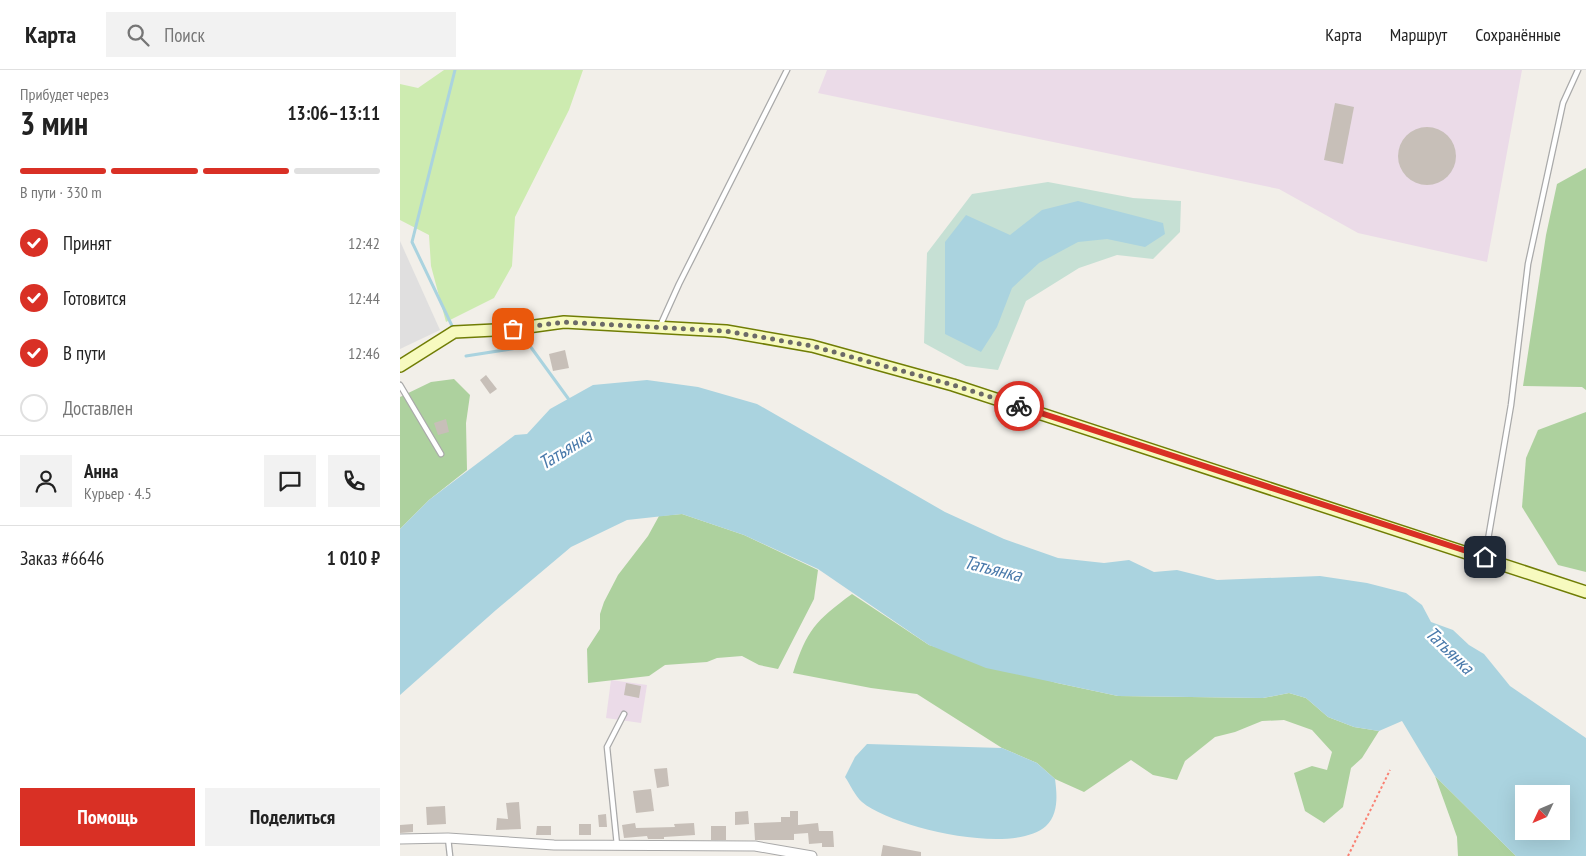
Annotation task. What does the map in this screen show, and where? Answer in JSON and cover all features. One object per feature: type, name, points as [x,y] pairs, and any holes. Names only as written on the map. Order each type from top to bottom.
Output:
[{"type":"main road","points":[[400,366],[454,332],[513,329],[564,322],[726,331],[812,346],[882,365],[1118,438],[1485,557],[1586,592]]},
{"type":"street","points":[[400,839],[448,838],[554,845],[755,846],[812,856]]},
{"type":"lane","points":[[660,326],[679,284],[787,70]]},
{"type":"lane","points":[[1485,557],[1511,405],[1528,264],[1563,103],[1578,70]]},
{"type":"lane","points":[[400,385],[441,454]]},
{"type":"lane","points":[[617,846],[607,747],[624,714]]},
{"type":"lane","points":[[448,838],[450,856]]},
{"type":"path","points":[[1348,856],[1390,770]]},
{"type":"shaded area","points":[[827,70],[1522,70],[1487,262],[1358,233],[1279,189],[818,93]]},
{"type":"shaded area","points":[[400,241],[440,330],[400,349]]},
{"type":"shaded area","points":[[611,680],[647,685],[641,723],[606,718]]},
{"type":"green space","points":[[444,70],[583,70],[569,110],[515,217],[512,266],[494,298],[446,322],[431,266],[429,235],[400,220],[400,84],[418,88]]},
{"type":"green space","points":[[1586,168],[1586,390],[1582,387],[1523,386],[1546,235],[1557,184]]},
{"type":"green space","points":[[1048,182],[1133,198],[1181,201],[1180,232],[1153,259],[1117,255],[1079,268],[1026,301],[998,370],[966,366],[924,343],[927,253],[972,194]]},
{"type":"green space","points":[[454,379],[470,395],[466,423],[467,470],[429,500],[400,529],[400,397],[431,382]]},
{"type":"green space","points":[[1586,412],[1586,572],[1558,565],[1522,507],[1526,458],[1538,430]]},
{"type":"green space","points":[[682,514],[744,535],[818,570],[814,599],[778,669],[759,665],[742,656],[717,658],[707,662],[665,665],[649,676],[588,683],[587,649],[600,629],[600,614],[604,602],[618,575],[648,536],[659,516]]},
{"type":"green space","points":[[852,594],[929,645],[1057,683],[1118,696],[1263,698],[1289,693],[1306,698],[1328,717],[1354,727],[1379,731],[1362,758],[1351,768],[1343,807],[1324,823],[1305,811],[1294,773],[1312,766],[1327,770],[1332,752],[1312,730],[1284,720],[1262,721],[1235,732],[1215,737],[1185,761],[1177,780],[1153,775],[1131,760],[1084,792],[1055,779],[1037,763],[1002,748],[917,694],[871,688],[793,673],[808,636],[829,612]]},
{"type":"green space","points":[[1435,776],[1516,856],[1458,856],[1457,837]]},
{"type":"water","points":[[1078,201],[1163,223],[1165,234],[1145,247],[1107,239],[1078,242],[1039,263],[1012,288],[997,327],[981,352],[945,334],[945,242],[966,215],[1010,235],[1042,210]]},
{"type":"water","name":"Татьянка","points":[[647,380],[698,387],[757,404],[945,512],[1004,539],[1058,558],[1104,563],[1129,560],[1154,572],[1177,570],[1217,580],[1320,576],[1367,583],[1406,593],[1422,605],[1431,622],[1453,630],[1469,645],[1484,654],[1510,686],[1586,738],[1586,856],[1516,856],[1435,776],[1402,721],[1379,731],[1354,727],[1328,717],[1306,698],[1289,693],[1263,698],[1118,696],[986,668],[929,645],[818,569],[744,535],[682,514],[627,520],[571,547],[400,695],[400,529],[429,500],[515,435],[527,434],[550,409],[593,385]]},
{"type":"water","points":[[867,744],[1002,748],[1037,763],[1055,779],[1056,797],[1053,816],[1046,826],[1030,835],[1008,839],[953,835],[899,821],[877,812],[862,802],[845,777],[855,757]]},
{"type":"building","points":[[1335,103],[1354,107],[1343,164],[1324,160]]},
{"type":"building","points":[[1421,127],[1433,127],[1448,135],[1456,150],[1456,162],[1448,177],[1433,185],[1421,185],[1406,177],[1398,162],[1398,150],[1406,135]]},
{"type":"building","points":[[565,350],[569,368],[553,371],[549,354]]},
{"type":"building","points":[[486,375],[497,389],[490,394],[480,380]]},
{"type":"building","points":[[446,419],[449,432],[438,435],[434,423]]},
{"type":"building","points":[[626,683],[641,686],[639,698],[624,695]]},
{"type":"building","points":[[667,768],[669,786],[657,788],[654,769]]},
{"type":"building","points":[[651,789],[654,811],[636,813],[633,791]]},
{"type":"building","points":[[519,802],[521,829],[496,830],[497,818],[508,819],[506,803]]},
{"type":"building","points":[[445,806],[446,824],[427,825],[426,807]]},
{"type":"building","points":[[748,811],[749,824],[735,825],[735,812]]},
{"type":"building","points":[[790,811],[798,811],[798,825],[818,823],[819,831],[833,831],[834,847],[822,847],[822,843],[809,844],[808,833],[794,834],[794,840],[755,840],[754,823],[781,822],[781,817],[790,817]]},
{"type":"building","points":[[606,814],[607,827],[599,827],[598,815]]},
{"type":"building","points":[[635,823],[636,828],[675,827],[674,824],[694,823],[695,835],[664,837],[664,839],[648,839],[647,836],[624,838],[622,825]]},
{"type":"building","points":[[413,824],[413,832],[400,833],[400,825]]},
{"type":"building","points":[[579,824],[591,824],[591,835],[579,835]]},
{"type":"building","points":[[537,826],[551,826],[551,835],[536,835]]},
{"type":"building","points":[[711,826],[726,826],[726,840],[711,840]]},
{"type":"building","points":[[883,845],[921,852],[921,856],[881,856]]},
{"type":"waterway","points":[[454,330],[412,242],[455,70]]},
{"type":"waterway","points":[[466,356],[530,346],[570,401]]},
{"type":"way so far","points":[[513,329],[564,322],[726,331],[812,346],[953,385],[1019,406]]},
{"type":"route","points":[[1019,406],[1485,557]]}]
